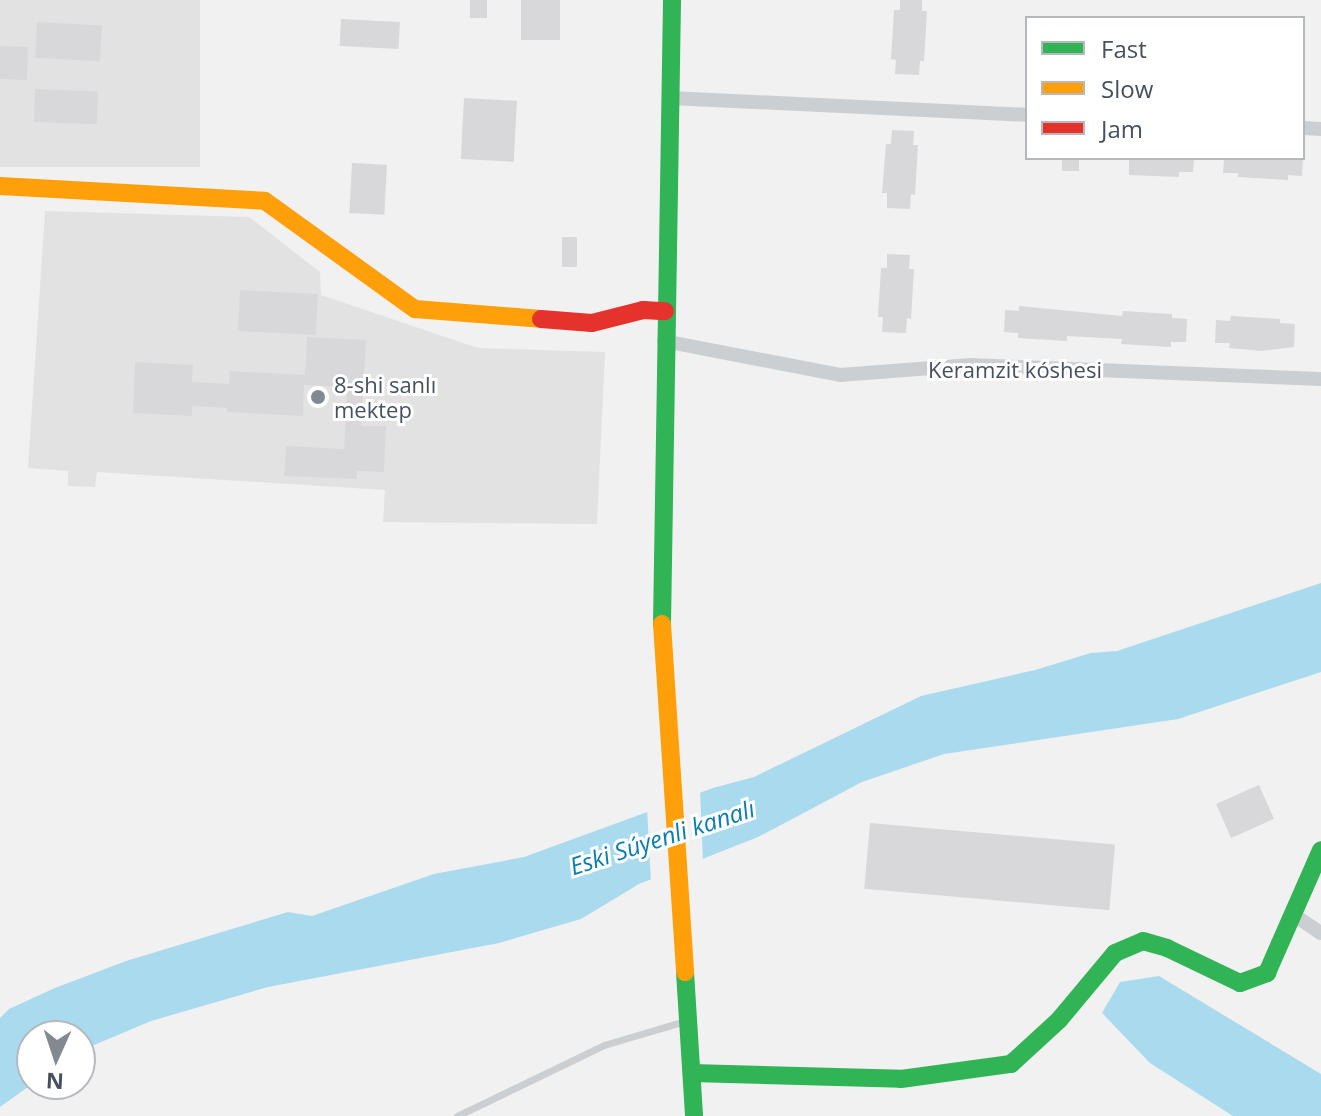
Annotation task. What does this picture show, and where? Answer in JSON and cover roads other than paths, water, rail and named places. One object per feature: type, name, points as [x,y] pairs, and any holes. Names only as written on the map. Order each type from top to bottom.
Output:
[{"type":"street","points":[[672,0],[660,596],[694,1116]]},
{"type":"street","points":[[670,98],[1025,115]]},
{"type":"street","points":[[0,186],[265,201],[415,309],[592,323],[643,310],[665,311]]},
{"type":"street","name":"Keramzit kóshesi","points":[[664,341],[840,375],[971,365],[1321,379]]},
{"type":"street","points":[[692,1073],[901,1079],[1011,1064],[1059,1020],[1115,953],[1143,941],[1167,948],[1240,983],[1267,973],[1321,850]]},
{"type":"street","points":[[1294,915],[1321,933]]},
{"type":"lane","points":[[457,1116],[604,1045],[687,1020]]},
{"type":"water","name":"Eski Súyenli kanalı","points":[[1321,583],[1321,672],[1178,719],[944,754],[862,782],[758,837],[639,884],[581,919],[499,943],[268,987],[151,1021],[96,1044],[96,1020],[16,1020],[16,1096],[0,1107],[0,1018],[9,1009],[55,988],[126,961],[288,912],[312,916],[434,874],[524,857],[713,788],[754,777],[921,696],[1035,670],[1091,653],[1117,651]]},
{"type":"water","points":[[1159,976],[1321,1074],[1321,1116],[1233,1116],[1150,1063],[1102,1013],[1120,982]]},
{"type":"place","name":"8-shi sanlı mektep","points":[[318,397]]}]
